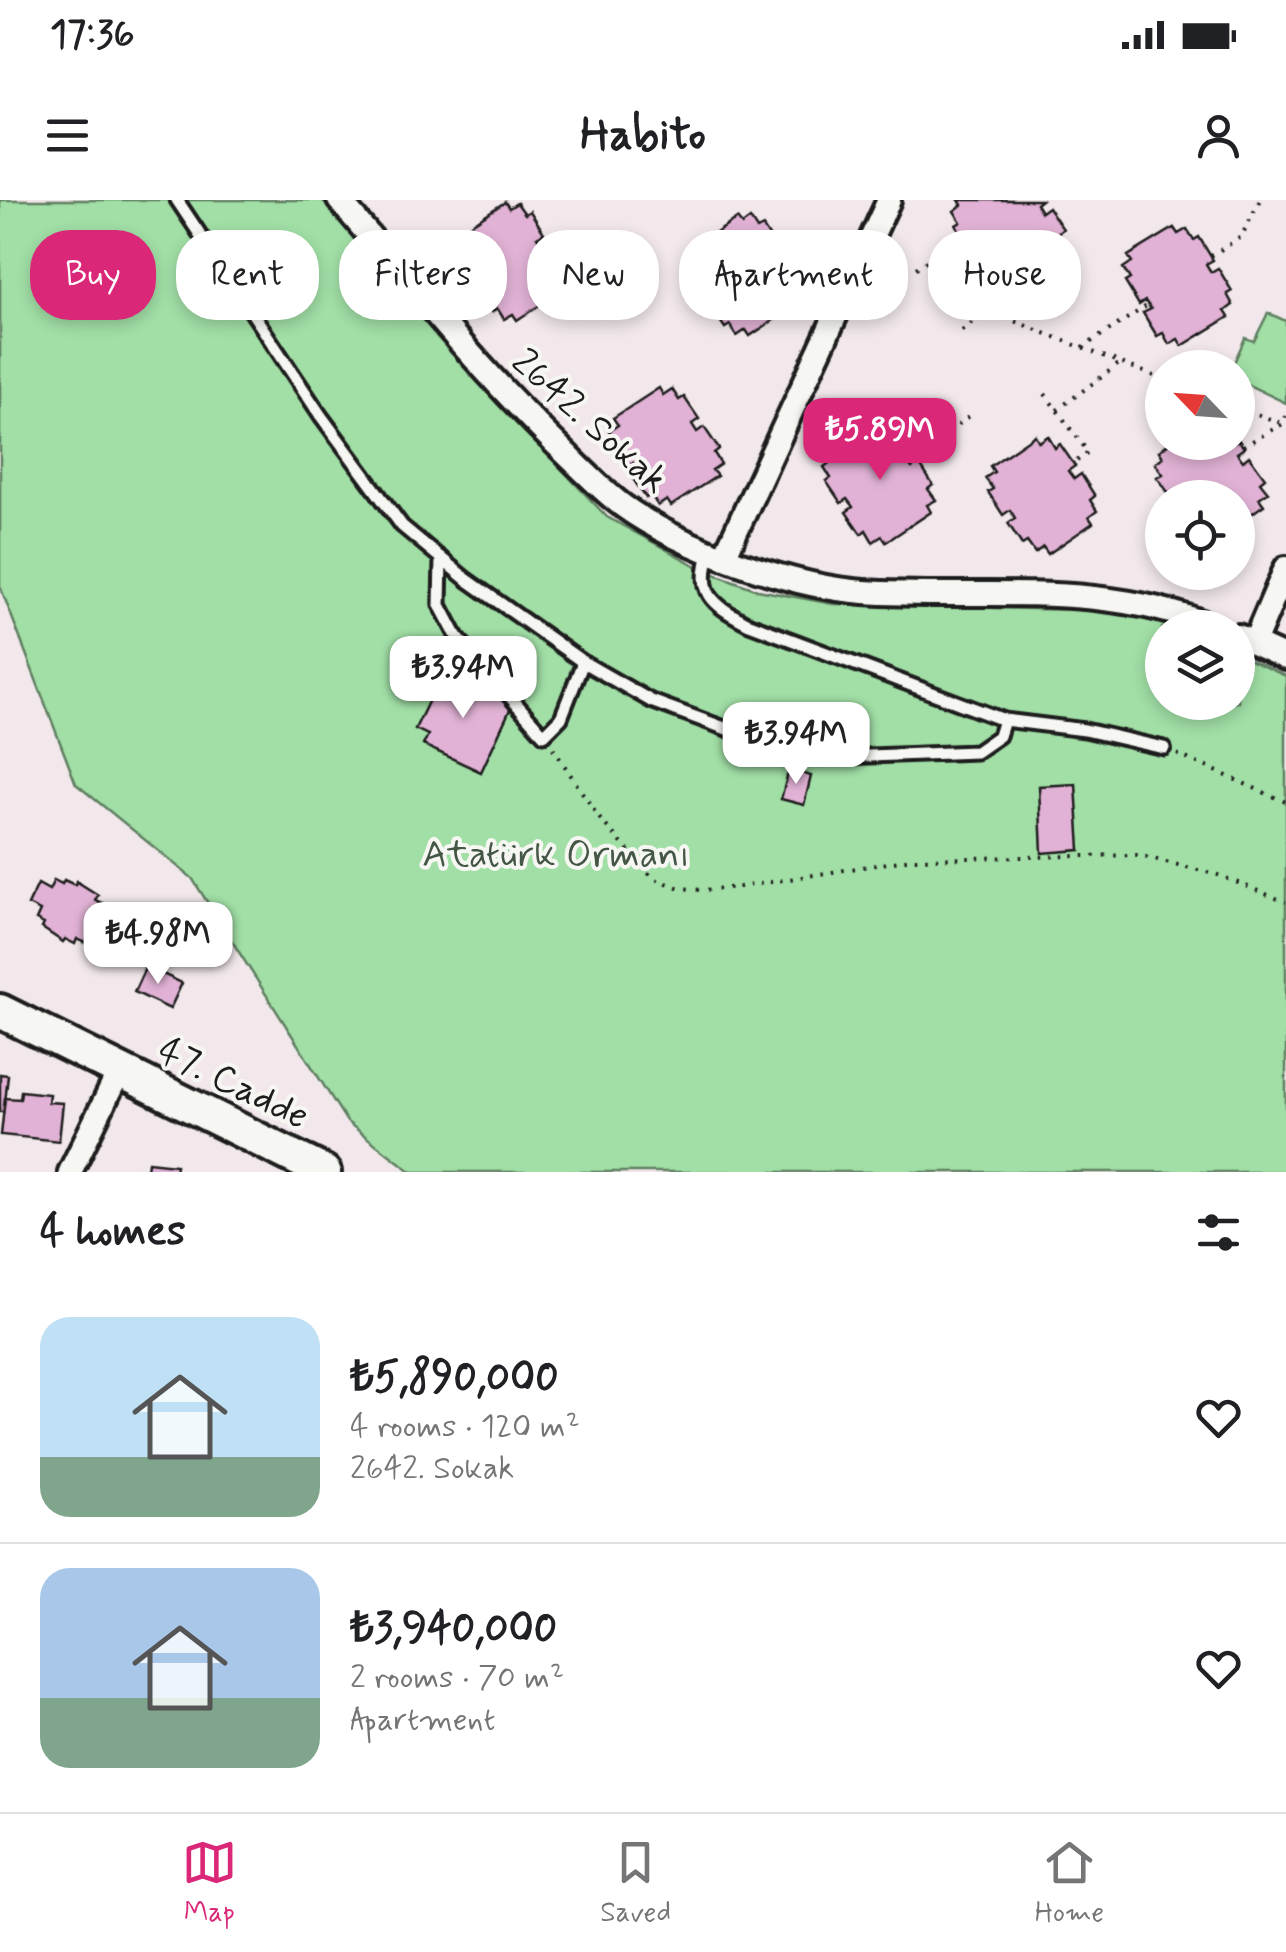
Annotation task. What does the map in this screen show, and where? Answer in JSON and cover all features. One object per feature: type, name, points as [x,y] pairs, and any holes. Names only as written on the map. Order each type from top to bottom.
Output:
[{"type":"street","name":"2642. Sokak","points":[[340,200],[502,391],[608,494],[640,517],[718,552],[830,588],[1132,601],[1172,610]]},
{"type":"street","points":[[718,552],[889,200]]},
{"type":"street","points":[[1255,623],[1286,568]]},
{"type":"street","points":[[1255,643],[1286,658]]},
{"type":"street","name":"47. Cadde","points":[[0,1011],[324,1172]]},
{"type":"street","points":[[70,1172],[120,1070]]},
{"type":"lane","points":[[177,200],[321,416],[402,526],[583,662],[651,701],[816,758],[976,752],[1000,736],[1004,720]]},
{"type":"lane","points":[[718,552],[704,570],[704,587],[720,608],[747,623],[1004,720],[1085,730],[1164,748]]},
{"type":"lane","points":[[441,558],[440,605],[457,636],[544,735],[560,718],[583,662]]},
{"type":"path","points":[[1211,256],[1241,237],[1260,200]]},
{"type":"path","points":[[916,268],[928,260]]},
{"type":"path","points":[[1082,348],[1148,305]]},
{"type":"path","points":[[962,330],[986,310],[1145,373]]},
{"type":"path","points":[[1057,410],[1120,363]]},
{"type":"path","points":[[1045,394],[1088,452],[1073,464]]},
{"type":"path","points":[[1255,413],[1284,424]]},
{"type":"path","points":[[908,463],[971,415]]},
{"type":"path","points":[[1255,440],[1284,424],[1286,416]]},
{"type":"path","points":[[544,735],[610,830],[653,878],[680,888],[740,887],[912,860],[1138,854],[1218,875],[1286,902]]},
{"type":"path","points":[[1164,748],[1286,802]]},
{"type":"green space","name":"Atatürk Ormanı","points":[[0,200],[322,200],[348,230],[339,230],[339,320],[427,320],[607,517],[704,570],[758,590],[833,604],[1117,611],[1145,619],[1145,720],[1255,720],[1255,662],[1286,676],[1286,1172],[412,1172],[347,1122],[192,878],[76,784],[0,586]]},
{"type":"green space","points":[[1268,313],[1286,321],[1286,403],[1255,388],[1255,350],[1240,350],[1245,338],[1254,341]]},
{"type":"building","points":[[959,200],[1041,200],[1036,204],[1041,212],[1048,207],[1063,229],[959,230],[956,225],[961,222],[954,211],[962,205]]},
{"type":"building","points":[[505,202],[509,208],[517,203],[525,214],[530,211],[542,230],[527,230],[527,313],[517,320],[513,314],[507,317],[507,230],[462,230]]},
{"type":"building","points":[[737,219],[742,225],[750,219],[757,230],[720,230]]},
{"type":"building","points":[[1174,228],[1178,234],[1187,229],[1194,240],[1199,237],[1213,260],[1206,264],[1211,272],[1218,268],[1232,291],[1227,294],[1233,305],[1225,311],[1229,317],[1182,346],[1178,339],[1169,344],[1163,333],[1157,336],[1143,313],[1151,309],[1145,301],[1139,305],[1125,282],[1130,279],[1123,268],[1132,262],[1128,256]]},
{"type":"building","points":[[720,320],[774,320],[750,336],[746,330],[737,336],[730,325],[725,328]]},
{"type":"building","points":[[659,388],[663,395],[672,389],[679,400],[684,397],[699,419],[692,424],[697,432],[704,427],[719,449],[714,453],[721,464],[712,470],[717,476],[671,506],[667,500],[658,506],[651,495],[646,498],[631,476],[638,471],[633,463],[626,467],[611,445],[616,442],[609,431],[618,425],[613,418]]},
{"type":"building","points":[[874,424],[877,431],[886,425],[894,436],[899,433],[913,455],[906,460],[912,468],[919,463],[933,485],[928,489],[936,500],[927,505],[931,512],[886,542],[882,536],[873,542],[866,530],[861,534],[846,512],[853,507],[847,499],[841,503],[826,481],[831,478],[824,467],[832,461],[828,455]]},
{"type":"building","points":[[1035,435],[1039,442],[1048,436],[1055,448],[1060,444],[1075,466],[1068,471],[1074,479],[1081,474],[1095,496],[1090,500],[1097,511],[1089,517],[1093,523],[1048,554],[1043,547],[1035,553],[1027,542],[1022,545],[1008,523],[1015,518],[1010,510],[1003,515],[988,492],[993,489],[985,478],[994,472],[990,466]]},
{"type":"building","points":[[1252,460],[1265,478],[1260,482],[1268,492],[1259,498],[1264,505],[1255,511],[1255,480],[1159,480],[1157,477],[1163,474],[1155,463]]},
{"type":"building","points":[[443,671],[513,703],[481,772],[423,745],[428,735],[415,729]]},
{"type":"building","points":[[789,769],[811,776],[804,805],[781,799]]},
{"type":"building","points":[[1076,784],[1080,850],[1042,853],[1039,786]]},
{"type":"building","points":[[54,880],[75,885],[76,881],[98,895],[95,900],[104,904],[100,913],[111,919],[102,940],[90,934],[86,943],[77,939],[75,944],[65,939],[63,942],[42,928],[44,924],[36,920],[40,911],[28,905],[38,884],[49,890]]},
{"type":"building","points":[[146,966],[182,983],[170,1009],[134,992]]},
{"type":"building","points":[[0,1074],[8,1075],[4,1112],[0,1112]]},
{"type":"building","points":[[21,1091],[49,1094],[48,1102],[63,1103],[59,1141],[1,1135],[5,1098],[20,1099]]},
{"type":"building","points":[[148,1162],[176,1165],[175,1172],[132,1172],[147,1170]]}]
